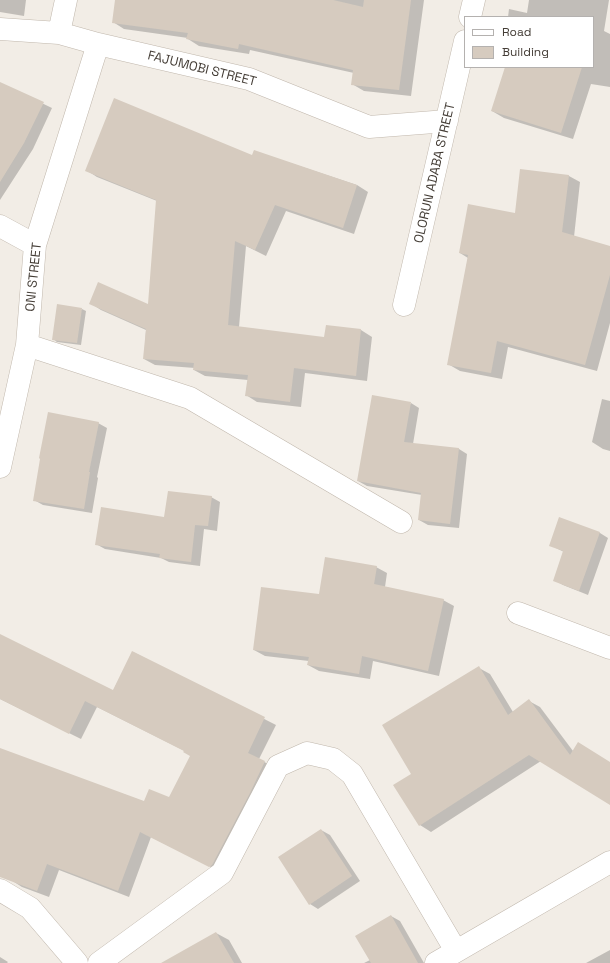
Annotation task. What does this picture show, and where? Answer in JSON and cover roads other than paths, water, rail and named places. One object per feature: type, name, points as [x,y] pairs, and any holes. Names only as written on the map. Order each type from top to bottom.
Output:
[{"type":"street","points":[[59,33],[66,0]]},
{"type":"street","points":[[470,16],[474,0]]},
{"type":"street","name":"FAJUMOBI STREET","points":[[0,28],[59,33],[98,44],[249,79],[369,127],[447,121]]},
{"type":"street","name":"ONI STREET","points":[[0,467],[27,345],[35,245],[98,44]]},
{"type":"street","name":"OLORUN ADABA STREET","points":[[404,305],[464,44]]},
{"type":"street","points":[[0,226],[35,245]]},
{"type":"street","points":[[27,345],[190,398],[401,522]]},
{"type":"street","points":[[518,613],[610,648]]},
{"type":"street","points":[[99,963],[222,873],[278,766],[307,753],[333,759],[352,774],[456,952]]},
{"type":"street","points":[[436,963],[610,862]]},
{"type":"street","points":[[0,890],[30,908],[77,963]]}]
